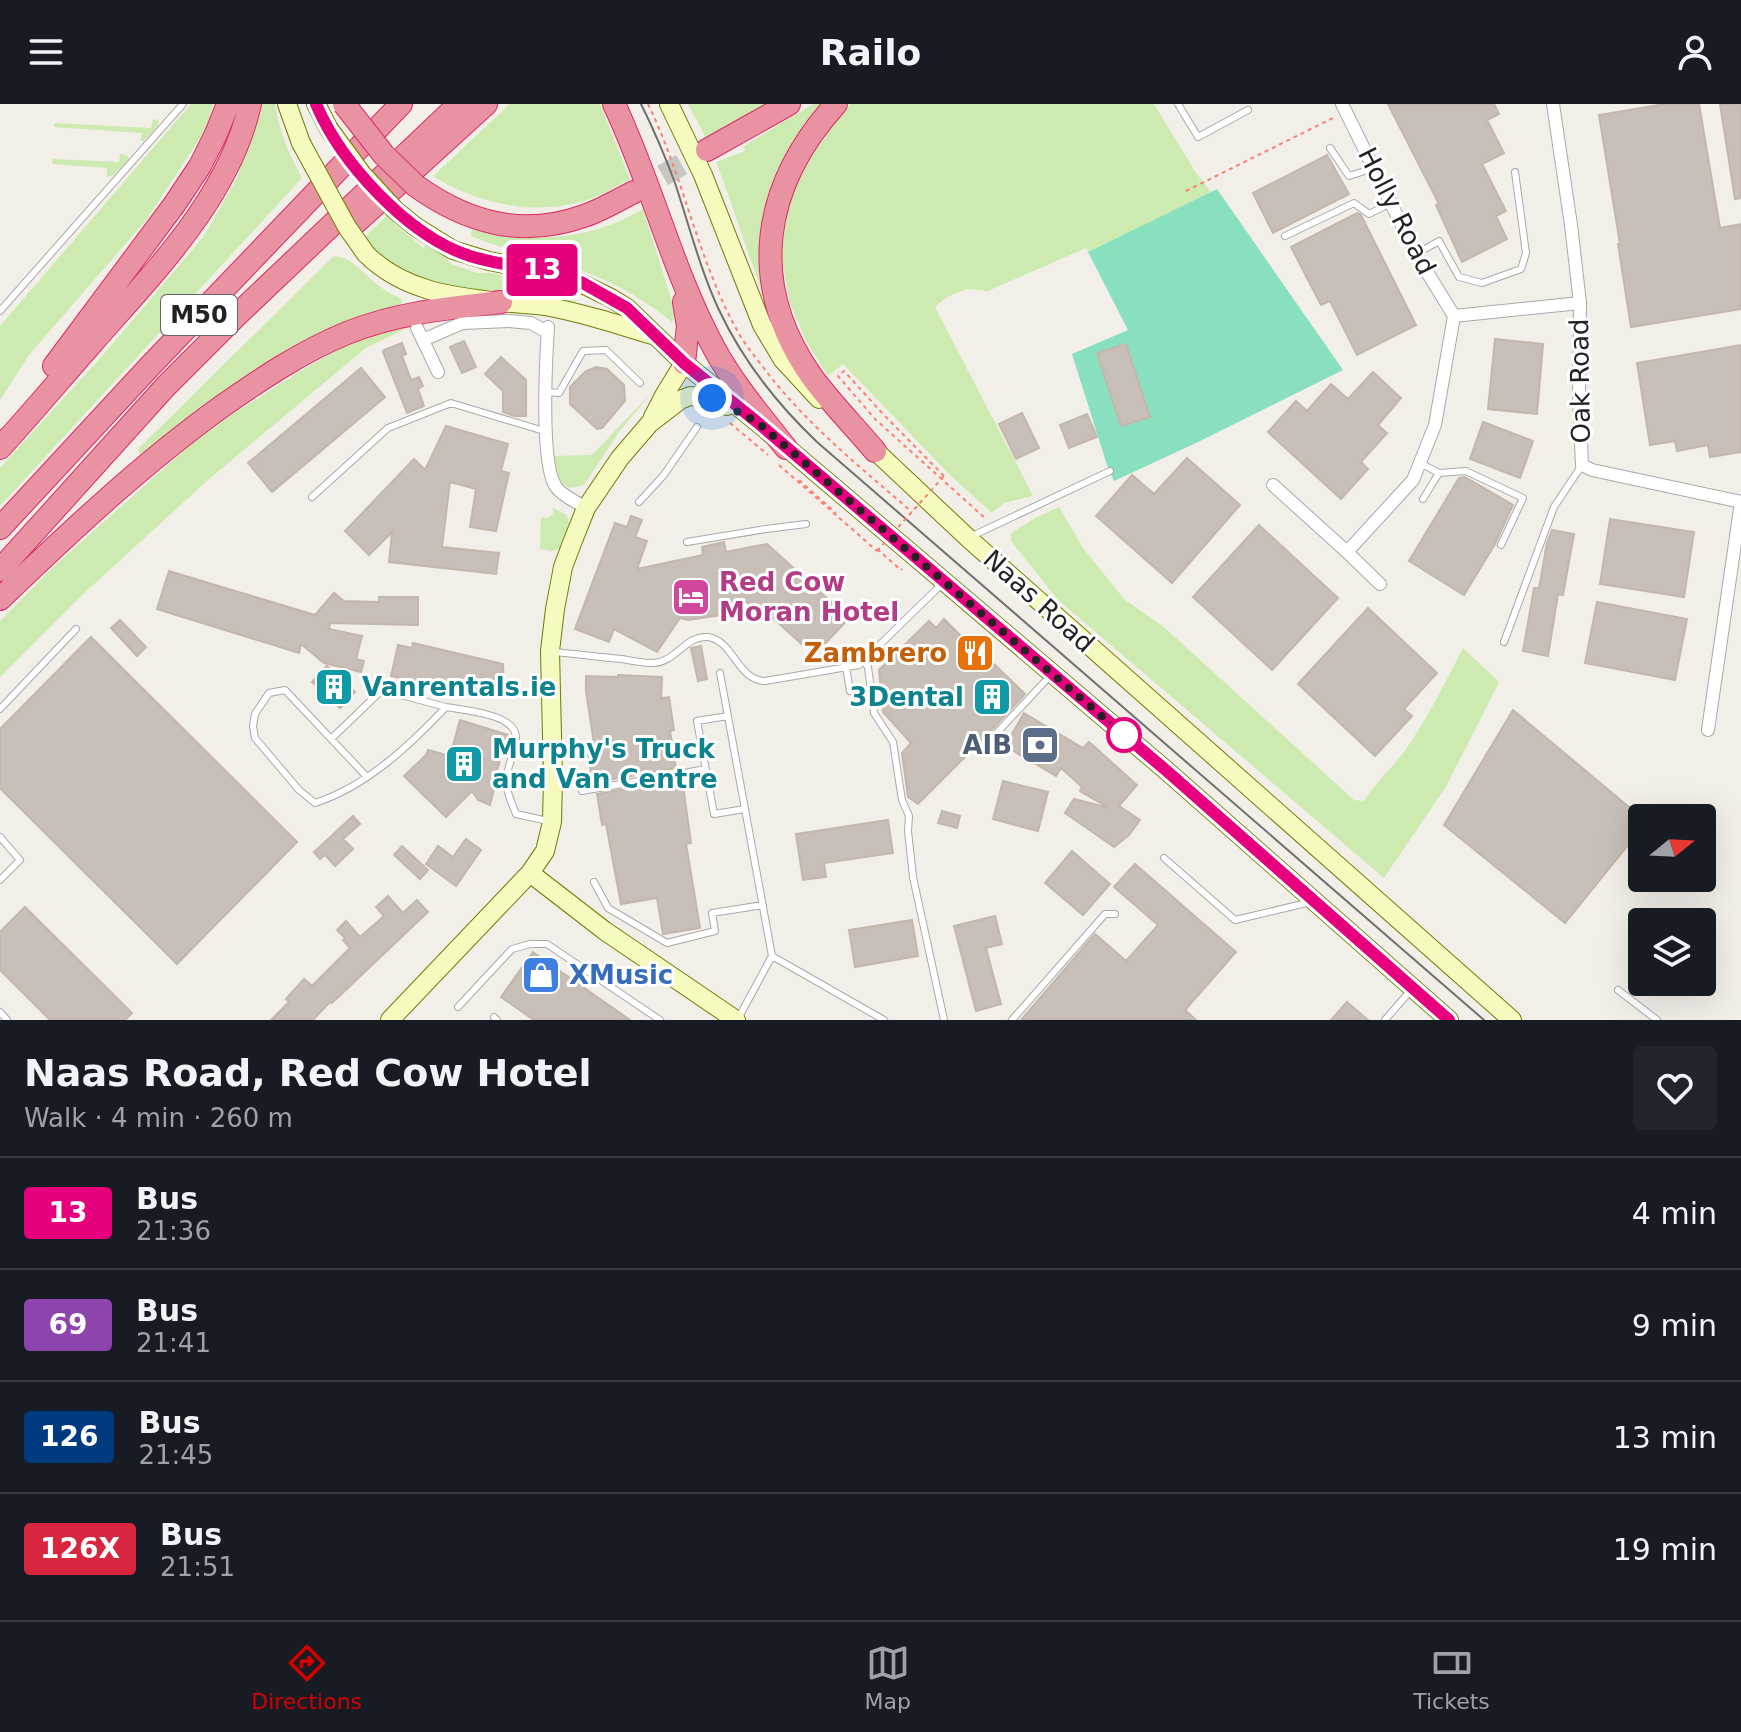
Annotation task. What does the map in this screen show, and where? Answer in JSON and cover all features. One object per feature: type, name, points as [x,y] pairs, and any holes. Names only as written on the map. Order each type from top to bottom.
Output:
[{"type":"highway","points":[[0,447],[23,409],[200,166],[228,104]]},
{"type":"highway","points":[[0,447],[181,241],[228,164],[250,104]]},
{"type":"highway","points":[[344,104],[384,155],[416,186],[462,214],[514,226],[552,224],[577,218],[634,192]]},
{"type":"highway","name":"M50","points":[[0,528],[401,104]]},
{"type":"highway","name":"M50","points":[[0,570],[166,386],[459,104]]},
{"type":"highway","points":[[236,316],[275,294],[486,104]]},
{"type":"highway","points":[[614,104],[641,165],[679,274],[715,350],[786,448]]},
{"type":"highway","points":[[707,150],[789,104]]},
{"type":"highway","points":[[836,104],[813,132],[784,182],[773,219],[771,271],[781,314],[798,353],[811,375],[875,451]]},
{"type":"highway","points":[[679,274],[688,326],[684,363]]},
{"type":"highway","points":[[0,599],[174,441],[259,380],[322,345],[390,319],[501,302]]},
{"type":"main road","points":[[287,104],[301,143],[347,227],[366,254],[387,272],[418,288],[556,309],[610,322],[660,340],[668,359],[665,394]]},
{"type":"main road","name":"Naas Road","points":[[316,104],[329,129],[362,174],[395,210],[416,227],[453,250],[489,261],[551,272],[581,282],[627,308],[684,363],[1168,772],[1449,1020]]},
{"type":"main road","name":"Naas Road","points":[[669,104],[703,175],[753,304],[773,345],[797,377],[968,538],[1512,1020]]},
{"type":"main road","points":[[650,423],[684,363]]},
{"type":"main road","points":[[390,1020],[530,873],[545,851],[552,822],[550,651],[555,609],[563,567],[586,508],[620,458],[650,423],[680,400],[690,396],[712,398],[757,422]]},
{"type":"main road","points":[[530,873],[605,931],[736,1020]]},
{"type":"street","name":"Oak Road","points":[[1553,104],[1580,303],[1582,465]]},
{"type":"street","name":"Holly Road","points":[[1344,108],[1416,254],[1454,316]]},
{"type":"street","points":[[1347,552],[1413,480],[1435,425],[1454,316],[1580,303]]},
{"type":"street","points":[[438,372],[420,334],[462,323],[509,321],[531,323],[548,330],[546,431],[550,475],[557,489],[586,508]]},
{"type":"street","points":[[1582,465],[1592,470],[1741,502],[1708,730]]},
{"type":"street","points":[[1273,485],[1380,584]]},
{"type":"lane","points":[[0,311],[183,104]]},
{"type":"lane","points":[[1178,104],[1198,137],[1248,110]]},
{"type":"lane","points":[[1330,148],[1349,176],[1374,168]]},
{"type":"lane","points":[[1416,254],[1439,241],[1459,277],[1482,283],[1521,269],[1526,253],[1515,172]]},
{"type":"lane","points":[[1285,236],[1354,203],[1369,214],[1391,203]]},
{"type":"lane","points":[[546,392],[559,393],[583,351],[606,350],[640,383]]},
{"type":"lane","points":[[312,497],[388,428],[451,403],[546,431]]},
{"type":"lane","points":[[639,502],[663,476],[697,427]]},
{"type":"lane","points":[[1420,463],[1439,473],[1466,471],[1523,498],[1501,545]]},
{"type":"lane","name":"Oak Road","points":[[1504,642],[1554,507],[1582,465]]},
{"type":"lane","points":[[968,538],[1110,471]]},
{"type":"lane","points":[[1423,499],[1439,473]]},
{"type":"lane","points":[[687,542],[806,524]]},
{"type":"lane","points":[[550,651],[655,663],[672,658],[687,643],[705,637],[716,639],[757,681],[859,665],[944,582]]},
{"type":"lane","points":[[0,709],[76,629]]},
{"type":"lane","points":[[864,662],[868,667],[874,713],[893,742],[902,800],[909,816],[913,877],[944,1020]]},
{"type":"lane","points":[[846,667],[850,691]]},
{"type":"lane","points":[[720,673],[772,956],[736,1020]]},
{"type":"lane","points":[[991,739],[1052,674]]},
{"type":"lane","points":[[367,777],[285,690],[269,693],[255,714],[255,738],[299,790],[315,803],[355,785],[367,777],[385,764],[446,707]]},
{"type":"lane","points":[[331,739],[382,690],[478,712],[511,724],[516,730],[516,740],[506,781],[516,814],[552,822]]},
{"type":"lane","points":[[728,716],[697,721],[714,814],[745,809]]},
{"type":"lane","points":[[582,791],[706,769]]},
{"type":"lane","points":[[0,837],[20,860],[0,880]]},
{"type":"lane","points":[[1164,858],[1235,920],[1315,901]]},
{"type":"lane","points":[[594,882],[608,908],[667,943],[715,931],[712,913],[763,905]]},
{"type":"lane","points":[[1012,1020],[1105,914],[1115,914]]},
{"type":"lane","points":[[458,1007],[512,949],[530,944],[547,944],[660,1020]]},
{"type":"lane","points":[[772,956],[884,1020]]},
{"type":"lane","points":[[1385,1020],[1413,988]]},
{"type":"lane","points":[[1618,990],[1657,1020]]},
{"type":"lane","points":[[0,1012],[7,1020]]},
{"type":"path","points":[[648,104],[668,147],[708,267],[749,351],[808,421],[912,512]]},
{"type":"path","points":[[1186,191],[1344,108]]},
{"type":"path","points":[[731,423],[877,551],[912,512],[944,476],[844,371],[838,376],[875,419],[993,526]]},
{"type":"green space","points":[[191,104],[213,104],[208,126],[147,219],[29,355],[0,400],[0,326]]},
{"type":"green space","points":[[260,104],[275,104],[285,142],[302,178],[0,506],[0,468],[103,355],[204,236],[237,178]]},
{"type":"green space","points":[[510,104],[600,104],[630,179],[584,201],[526,207],[506,205],[468,194],[433,176]]},
{"type":"green space","points":[[688,104],[775,104],[707,140]]},
{"type":"green space","points":[[813,104],[826,104],[771,195],[776,326],[716,162],[745,151],[744,146]]},
{"type":"green space","points":[[850,104],[1154,104],[1211,192],[1088,252],[1086,248],[988,291],[967,289],[947,297],[935,307],[1033,496],[1004,503],[992,513],[950,475],[843,364],[828,376],[806,341],[789,301],[781,251],[789,202],[807,164]]},
{"type":"green space","points":[[153,119],[159,120],[158,126],[143,142],[141,133],[54,127],[55,123],[151,128]]},
{"type":"green space","points":[[120,154],[127,155],[129,159],[114,175],[107,177],[107,168],[52,164],[53,159],[119,162]]},
{"type":"green space","points":[[1217,189],[1343,370],[1114,481],[1072,354],[1128,330],[1088,252]]},
{"type":"green space","points":[[643,209],[673,305],[675,317],[672,322],[635,296],[595,276],[471,236],[472,229],[507,236],[562,236],[598,229]]},
{"type":"green space","points":[[386,216],[423,248],[426,245],[451,264],[477,273],[493,273],[576,295],[575,302],[426,283],[381,258],[363,239]]},
{"type":"green space","points":[[334,256],[353,263],[382,288],[403,300],[399,307],[349,320],[276,357],[240,381],[149,454],[140,456],[138,449]]},
{"type":"green space","points":[[414,325],[367,347],[208,480],[81,596],[0,677],[0,621],[51,569],[191,444],[300,371],[341,348],[389,329]]},
{"type":"green space","points":[[653,391],[619,432],[584,485],[570,488],[559,479],[553,456],[592,455]]},
{"type":"green space","points":[[1059,507],[1083,548],[1124,599],[1165,628],[1354,800],[1364,801],[1404,752],[1463,648],[1499,682],[1447,785],[1384,878],[1058,600],[1011,541],[1011,533]]},
{"type":"green space","points":[[553,508],[567,515],[569,524],[559,549],[551,551],[540,549],[541,517],[547,518],[553,514]]},
{"type":"building","points":[[1388,104],[1494,104],[1499,114],[1487,120],[1504,153],[1482,164],[1506,211],[1496,216],[1507,239],[1462,262],[1436,205],[1439,204]]},
{"type":"building","points":[[1665,104],[1699,104],[1720,228],[1741,224],[1741,309],[1631,327],[1599,115]]},
{"type":"building","points":[[1720,104],[1741,104],[1741,198],[1735,199]]},
{"type":"building","points":[[1327,155],[1349,194],[1273,233],[1253,193]]},
{"type":"building","points":[[1357,213],[1361,215],[1416,325],[1357,355],[1330,301],[1321,305],[1291,247]]},
{"type":"building","points":[[1495,339],[1543,344],[1537,414],[1488,409]]},
{"type":"building","points":[[464,341],[476,367],[462,373],[450,347]]},
{"type":"building","points":[[402,343],[406,354],[402,356],[411,380],[419,377],[423,386],[418,389],[424,406],[407,413],[383,352]]},
{"type":"building","points":[[1126,344],[1150,417],[1121,426],[1097,353]]},
{"type":"building","points":[[1741,345],[1741,452],[1710,457],[1708,445],[1677,451],[1675,441],[1650,445],[1637,363]]},
{"type":"building","points":[[501,357],[526,380],[526,416],[503,412],[503,391],[485,374]]},
{"type":"building","points":[[596,367],[607,369],[624,385],[625,401],[602,428],[597,429],[570,404],[570,387],[586,371]]},
{"type":"building","points":[[361,368],[385,397],[272,492],[248,463]]},
{"type":"building","points":[[1373,372],[1401,398],[1378,425],[1387,433],[1361,462],[1368,469],[1341,499],[1268,432],[1296,401],[1307,411],[1331,384],[1348,399]]},
{"type":"building","points":[[1022,413],[1039,448],[1016,459],[999,424]]},
{"type":"building","points":[[1087,414],[1097,437],[1069,448],[1060,425]]},
{"type":"building","points":[[1483,422],[1533,441],[1520,478],[1470,459]]},
{"type":"building","points":[[446,426],[508,444],[501,471],[509,473],[496,531],[470,527],[476,489],[450,482],[442,547],[499,553],[496,574],[389,562],[392,532],[369,555],[345,531],[414,459],[425,470]]},
{"type":"building","points":[[1187,458],[1240,505],[1172,583],[1096,516],[1132,475],[1154,494]]},
{"type":"building","points":[[1465,477],[1513,505],[1495,544],[1464,595],[1409,561],[1459,478]]},
{"type":"building","name":"Red Cow Moran Hotel","points":[[631,516],[642,520],[635,537],[647,541],[637,569],[703,555],[702,547],[724,542],[726,552],[767,544],[849,618],[821,648],[812,640],[805,647],[763,609],[759,613],[743,599],[728,614],[688,620],[680,618],[657,652],[614,629],[609,642],[575,629],[615,523],[627,527]]},
{"type":"building","points":[[1610,519],[1694,532],[1684,597],[1600,584]]},
{"type":"building","points":[[1259,525],[1338,598],[1272,670],[1193,597]]},
{"type":"building","points":[[1552,530],[1574,534],[1563,595],[1558,594],[1548,656],[1523,651],[1534,588],[1539,588]]},
{"type":"building","points":[[169,571],[315,615],[334,593],[344,601],[379,602],[379,597],[418,597],[418,625],[330,623],[329,629],[362,636],[356,659],[364,661],[361,672],[324,663],[301,644],[299,653],[157,609]]},
{"type":"building","points":[[1597,602],[1687,619],[1675,680],[1585,663]]},
{"type":"building","points":[[1368,608],[1437,673],[1404,709],[1412,716],[1375,756],[1298,684]]},
{"type":"building","points":[[944,619],[1025,694],[918,804],[908,797],[902,753],[911,743],[883,712],[879,670],[929,621],[936,628]]},
{"type":"building","points":[[120,620],[146,647],[137,656],[111,628]]},
{"type":"building","points":[[91,637],[297,842],[177,964],[0,788],[0,729]]},
{"type":"building","points":[[413,643],[503,664],[504,693],[476,696],[391,676],[398,645],[412,648]]},
{"type":"building","points":[[701,646],[707,679],[698,681],[691,648]]},
{"type":"building","name":"Vanrentals.ie","points":[[327,666],[355,692],[340,708],[312,682]]},
{"type":"building","points":[[586,676],[662,677],[661,698],[669,697],[676,768],[596,782],[595,777],[592,778],[586,744],[594,743]]},
{"type":"building","points":[[1513,710],[1628,806],[1628,845],[1565,923],[1444,825]]},
{"type":"building","points":[[1024,713],[1083,748],[1089,742],[1137,785],[1119,806],[1140,820],[1129,835],[1114,847],[1065,813],[1074,799],[1109,808],[1080,791],[1082,787],[1061,768],[1056,776],[1005,746]]},
{"type":"building","name":"Murphy's Truck and Van Centre","points":[[460,720],[508,735],[492,786],[490,805],[478,800],[472,791],[446,817],[404,776],[428,750],[450,756]]},
{"type":"building","points":[[682,779],[691,843],[686,844],[700,928],[663,934],[657,898],[621,904],[597,794]]},
{"type":"building","points":[[1003,781],[1048,792],[1038,831],[993,819]]},
{"type":"building","points":[[942,811],[960,816],[957,828],[938,823]]},
{"type":"building","points":[[353,816],[360,824],[343,839],[353,849],[335,866],[325,855],[320,859],[314,852]]},
{"type":"building","points":[[888,820],[893,853],[824,863],[826,877],[803,880],[796,834]]},
{"type":"building","points":[[466,839],[481,850],[456,886],[426,864],[438,846],[453,857]]},
{"type":"building","points":[[402,846],[428,870],[420,879],[394,855]]},
{"type":"building","points":[[1072,851],[1110,884],[1083,915],[1045,883]]},
{"type":"building","points":[[1135,864],[1236,952],[1185,1010],[1196,1020],[1021,1020],[1095,934],[1126,961],[1158,925],[1114,887]]},
{"type":"building","points":[[388,896],[403,913],[417,900],[428,912],[313,1020],[271,1020],[289,1002],[286,999],[304,979],[312,986],[350,948],[337,930],[346,921],[360,937],[384,916],[376,907]]},
{"type":"building","points":[[25,907],[132,1013],[125,1020],[50,1020],[0,970],[0,932]]},
{"type":"building","points":[[995,916],[1002,944],[986,948],[1001,1004],[976,1011],[954,926]]},
{"type":"building","points":[[912,920],[918,956],[855,967],[849,930]]},
{"type":"building","name":"XMusic","points":[[533,952],[630,1020],[534,1020],[501,997]]},
{"type":"building","points":[[1347,1002],[1368,1020],[1331,1020]]},
{"type":"tunnel","points":[[634,192],[707,150]]},
{"type":"tram line","points":[[641,104],[671,173],[700,263],[728,329],[762,381],[788,413],[817,442],[1484,1020]]},
{"type":"bus line","name":"13","points":[[316,104],[343,150],[376,191],[395,210],[437,241],[470,256],[566,276],[627,308],[684,363],[1168,772],[1449,1020]]},
{"type":"place","name":"Red Cow Moran Hotel","points":[[691,597]]},
{"type":"place","name":"Zambrero","points":[[975,653]]},
{"type":"place","name":"Vanrentals.ie","points":[[334,687]]},
{"type":"place","name":"3Dental","points":[[992,697]]},
{"type":"place","name":"AIB","points":[[1040,745]]},
{"type":"place","name":"Murphy's Truck and Van Centre","points":[[464,764]]},
{"type":"place","name":"XMusic","points":[[541,975]]},
{"type":"route","points":[[712,398],[757,422],[1124,735]]}]
